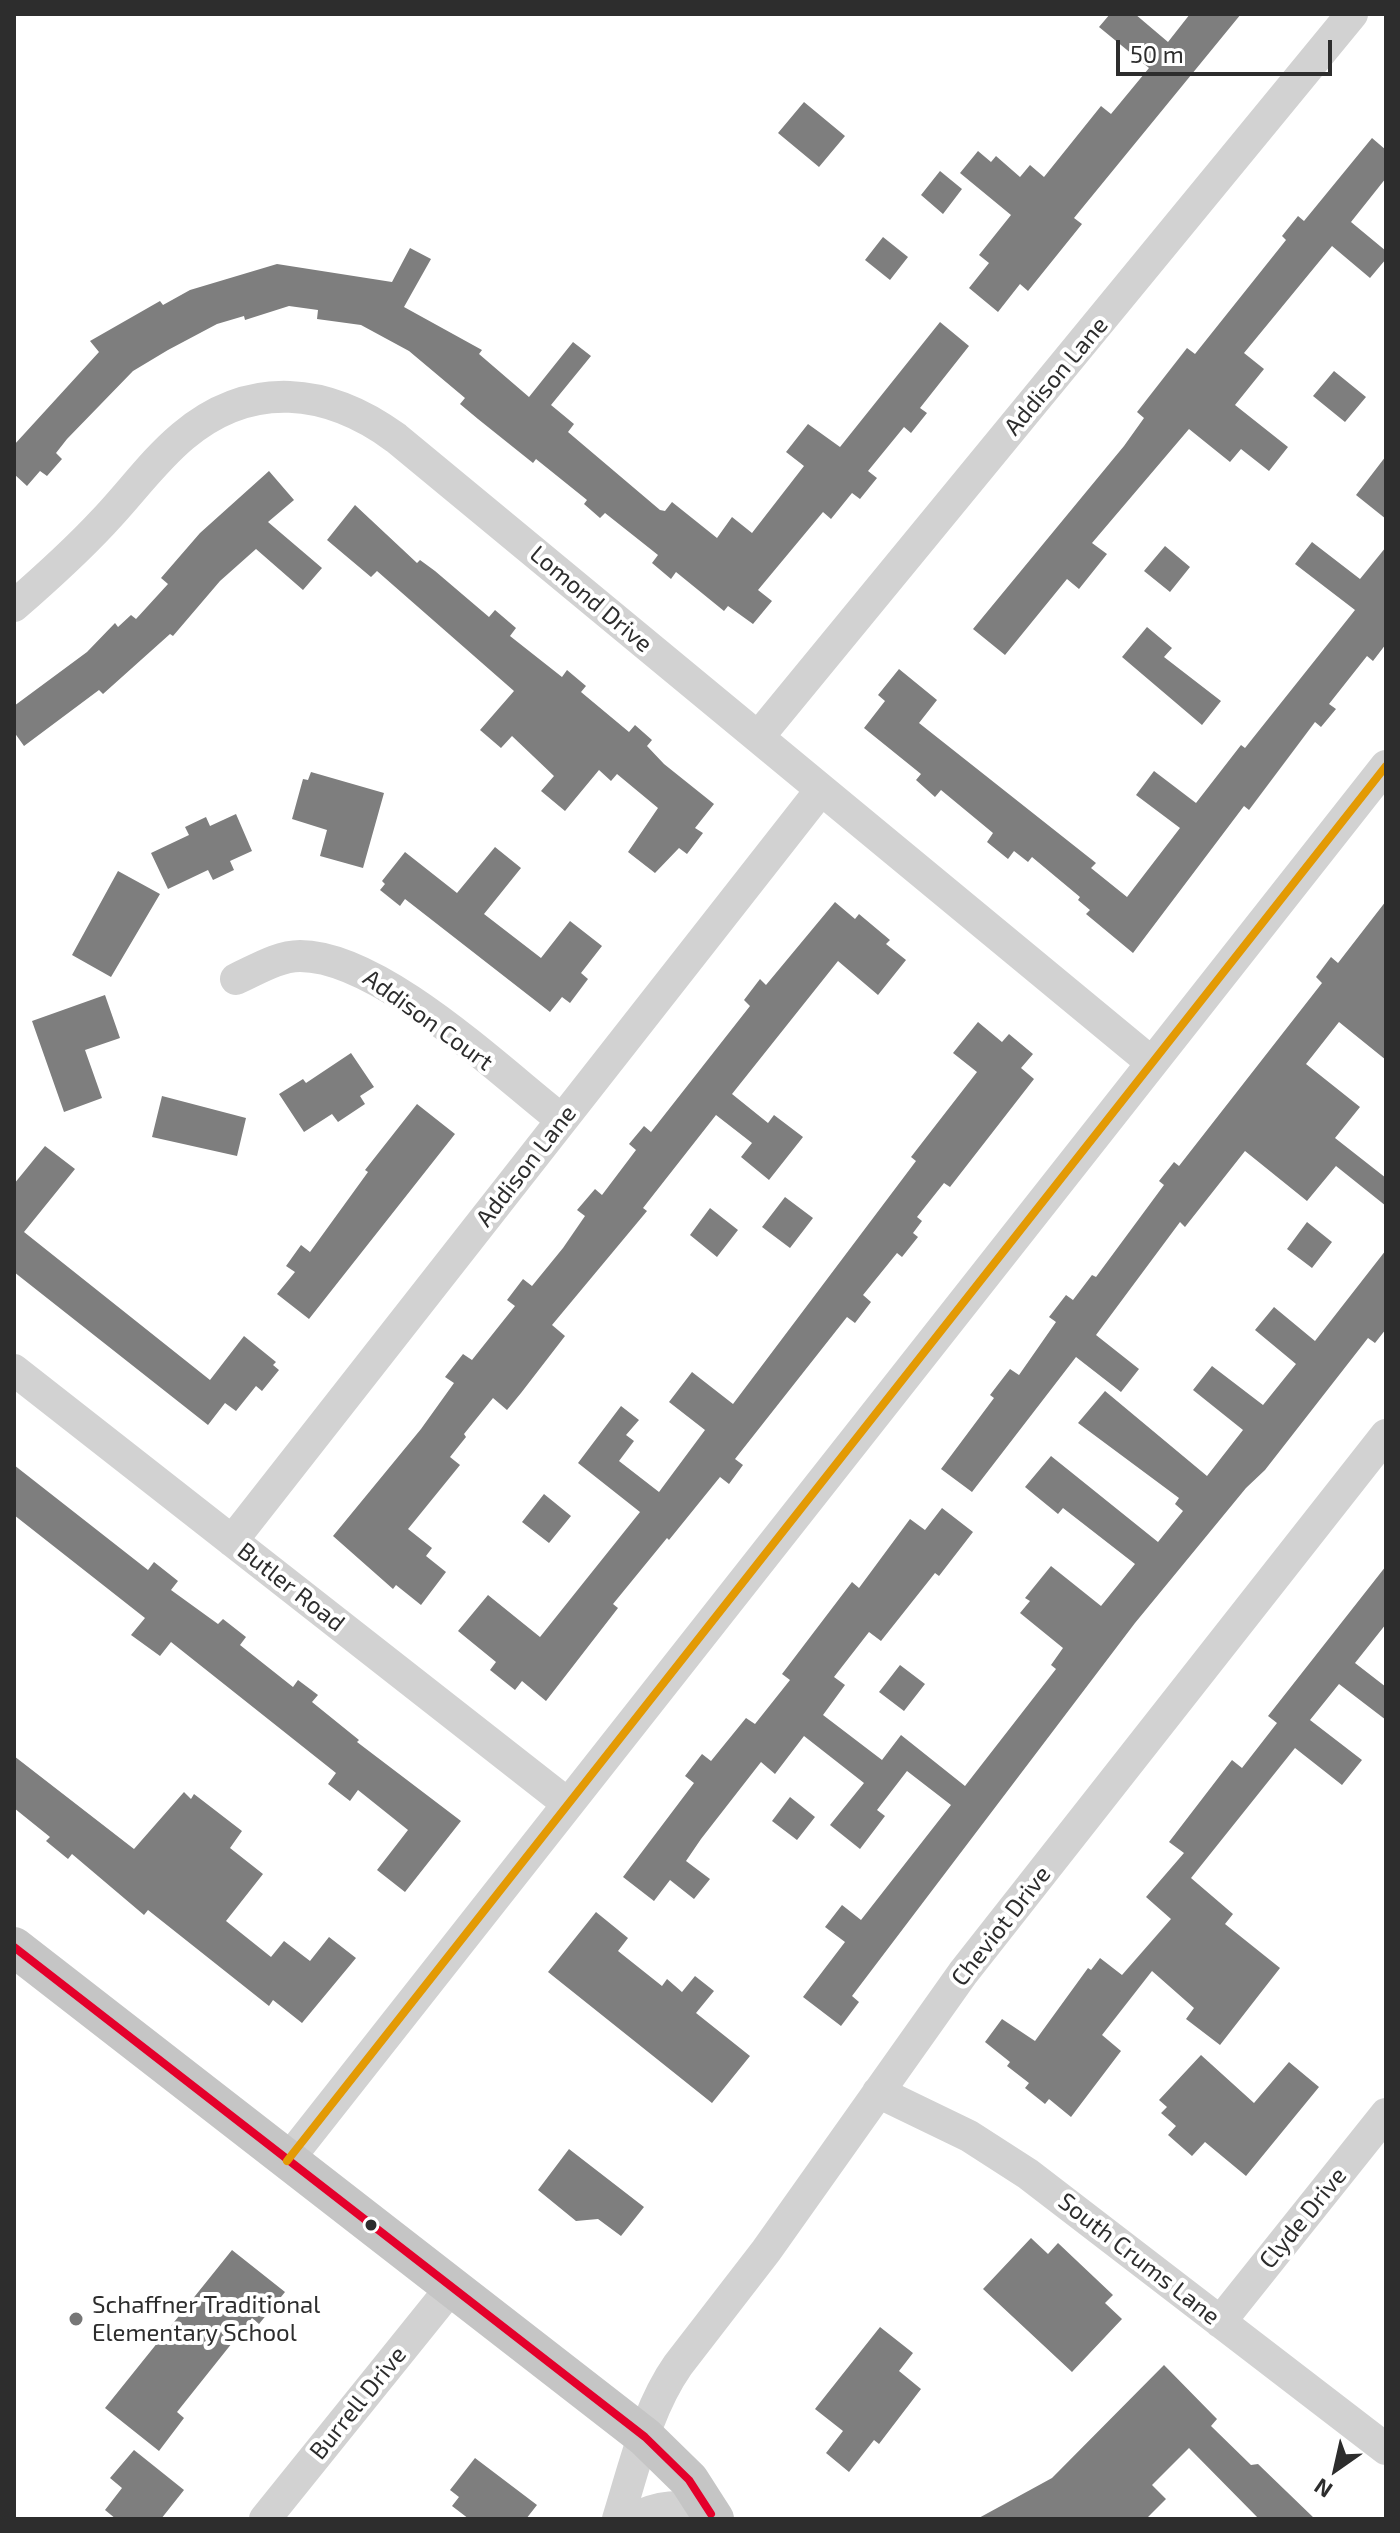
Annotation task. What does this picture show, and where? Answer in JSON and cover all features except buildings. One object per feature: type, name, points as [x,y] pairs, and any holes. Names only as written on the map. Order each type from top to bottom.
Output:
[{"type":"main road","points":[[14,1947],[645,2437],[689,2480],[711,2514]]},
{"type":"street","name":"Addison Lane","points":[[759,736],[1352,14]]},
{"type":"street","name":"Lomond Drive","points":[[14,606],[76,552],[182,437],[206,420],[242,403],[267,397],[318,399],[370,419],[759,736],[820,791],[1151,1062]]},
{"type":"street","points":[[287,2161],[1386,766]]},
{"type":"street","name":"Addison Lane","points":[[232,1541],[820,791]]},
{"type":"street","name":"Addison Court","points":[[236,979],[284,958],[300,956],[332,960],[363,970],[403,995],[562,1120]]},
{"type":"street","name":"Butler Road","points":[[14,1370],[568,1804]]},
{"type":"street","name":"Cheviot Drive","points":[[618,2519],[668,2379],[766,2251],[963,1973],[1386,1435]]},
{"type":"street","name":"South Crums Lane","points":[[878,2092],[969,2136],[1028,2174],[1386,2449]]},
{"type":"street","name":"Clyde Drive","points":[[1220,2322],[1386,2114]]},
{"type":"street","name":"Burrell Drive","points":[[265,2519],[451,2288]]},
{"type":"street","points":[[633,2519],[666,2507],[682,2505],[711,2514]]},
{"type":"transit line","points":[[287,2161],[1386,766]]},
{"type":"transit line","points":[[14,1947],[645,2437],[689,2480],[711,2514]]},
{"type":"place","name":"Schaffner Traditional Elementary School","points":[[76,2319]]}]
